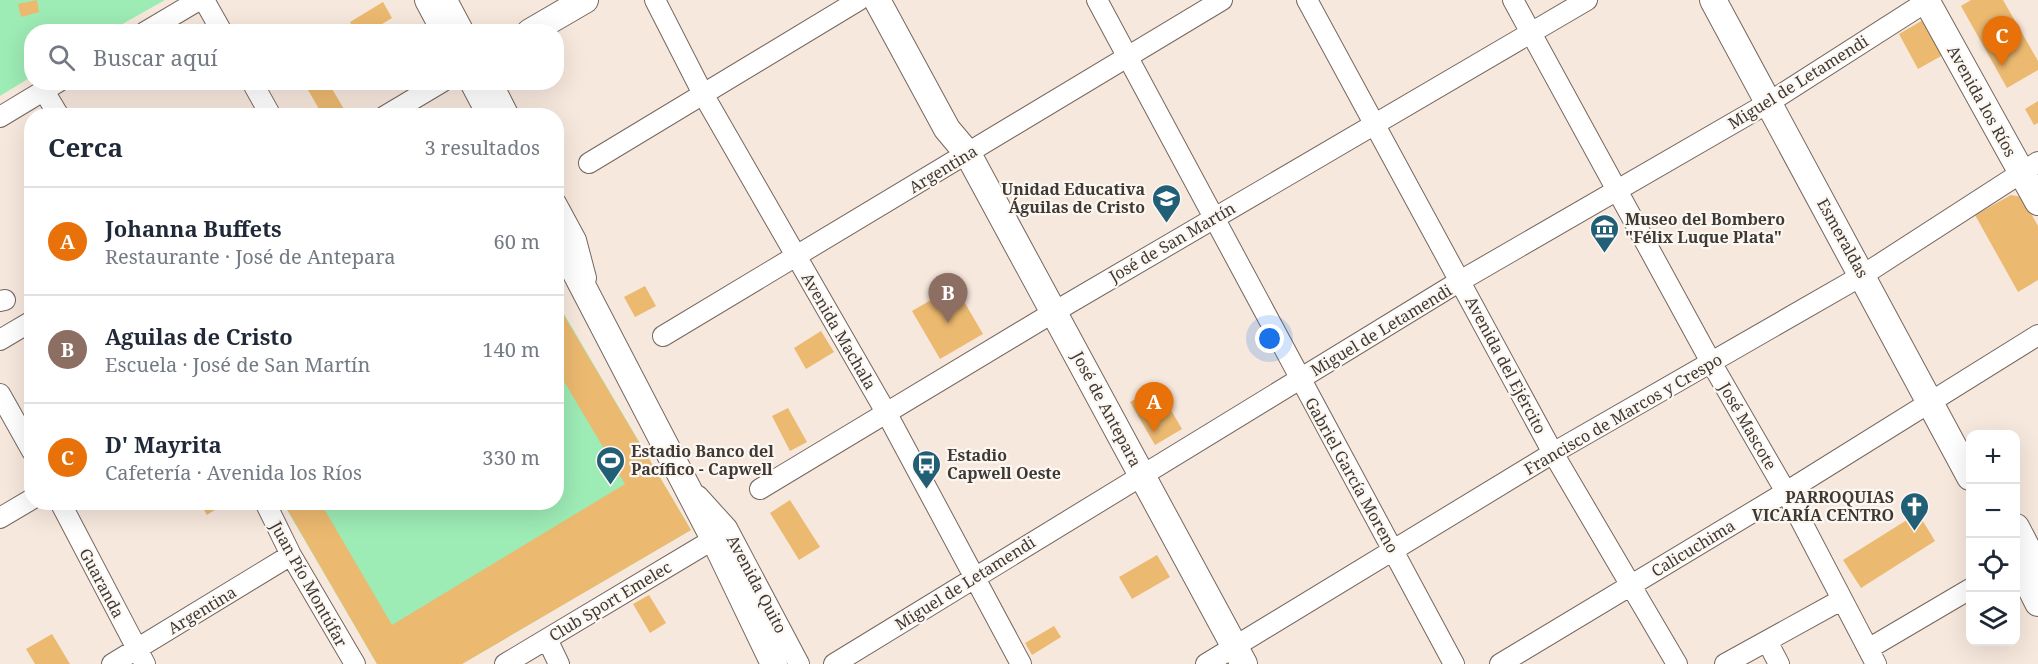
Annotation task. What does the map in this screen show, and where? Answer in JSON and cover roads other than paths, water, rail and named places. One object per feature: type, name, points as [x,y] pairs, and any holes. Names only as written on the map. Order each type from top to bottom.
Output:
[{"type":"main road","points":[[411,0],[424,24]]},
{"type":"main road","points":[[428,0],[441,24]]},
{"type":"main road","points":[[544,24],[585,0]]},
{"type":"main road","name":"José de Antepara","points":[[877,0],[947,129],[968,154]]},
{"type":"main road","name":"José de Antepara","points":[[891,0],[958,123],[968,154],[1239,656]]},
{"type":"main road","name":"Esmeraldas","points":[[1713,0],[1775,99],[1870,271],[1936,398],[1966,466]]},
{"type":"main road","name":"Esmeraldas","points":[[1729,0],[1775,99]]},
{"type":"main road","name":"Avenida los Ríos","points":[[1931,0],[2033,168],[2038,202]]},
{"type":"main road","points":[[460,90],[469,108]]},
{"type":"main road","points":[[477,90],[487,108]]},
{"type":"main road","name":"Avenida Quito","points":[[564,249],[685,480],[774,664]]},
{"type":"main road","name":"Avenida Quito","points":[[564,272],[592,300]]},
{"type":"main road","name":"Esmeraldas","points":[[1936,398],[1966,439]]},
{"type":"main road","points":[[2019,538],[2038,603]]},
{"type":"street","points":[[159,24],[201,0],[217,24]]},
{"type":"street","points":[[447,0],[460,24]]},
{"type":"street","name":"Avenida Machala","points":[[655,0],[703,94],[887,414],[1021,664]]},
{"type":"street","points":[[589,163],[859,0]]},
{"type":"street","name":"Gabriel García Moreno","points":[[1097,0],[1454,664]]},
{"type":"street","name":"Argentina","points":[[663,336],[1222,0]]},
{"type":"street","name":"Avenida del Ejército","points":[[1307,0],[1553,453],[1677,664]]},
{"type":"street","name":"José Mascote","points":[[1513,0],[1712,364],[1786,492],[1872,657]]},
{"type":"street","name":"José de San Martín","points":[[760,489],[1054,312],[1587,0]]},
{"type":"street","name":"Miguel de Letamendi","points":[[834,664],[973,577],[1460,282],[1775,99],[1931,0]]},
{"type":"street","points":[[0,117],[46,90]]},
{"type":"street","points":[[52,90],[56,108]]},
{"type":"street","points":[[256,90],[267,108]]},
{"type":"street","points":[[398,108],[429,90]]},
{"type":"street","points":[[496,90],[505,108]]},
{"type":"street","name":"Francisco de Marcos y Crespo","points":[[1206,664],[1239,656],[1392,549],[1553,453],[1712,364],[1870,271],[2033,168]]},
{"type":"street","name":"Avenida Quito","points":[[564,218],[576,240],[592,300]]},
{"type":"street","points":[[0,340],[17,310]]},
{"type":"street","name":"Calicuchima","points":[[1500,664],[1786,492],[2038,335]]},
{"type":"street","points":[[0,394],[24,437]]},
{"type":"street","name":"Avenida Quito","points":[[685,480],[727,528],[799,664]]},
{"type":"street","points":[[0,518],[24,504]]},
{"type":"street","name":"Guaranda","points":[[64,510],[141,657]]},
{"type":"street","name":"Juan Pío Montúfar","points":[[269,510],[291,555],[355,664]]},
{"type":"street","name":"Club Sport Emelec","points":[[505,664],[714,538]]},
{"type":"street","name":"Argentina","points":[[112,664],[141,657],[291,555]]},
{"type":"street","points":[[1872,657],[1967,592]]},
{"type":"street","points":[[1725,664],[1841,600]]},
{"type":"street","points":[[547,639],[559,664]]},
{"type":"street","points":[[1767,641],[1779,664]]},
{"type":"place","name":"D' Mayrita","points":[[2002,66]]},
{"type":"place","name":"Unidad Educativa Águilas de Cristo","points":[[1166,224]]},
{"type":"place","name":"Museo del Bombero \"Félix Luque Plata\"","points":[[1604,254]]},
{"type":"place","name":"Aguilas de Cristo","points":[[948,323]]},
{"type":"place","name":"Johanna Buffets","points":[[1154,432]]},
{"type":"place","name":"Estadio Banco del Pacífico - Capwell","points":[[610,486]]},
{"type":"place","name":"Estadio Capwell Oeste","points":[[926,490]]},
{"type":"place","name":"PARROQUIAS VICARÍA CENTRO","points":[[1915,532]]}]
